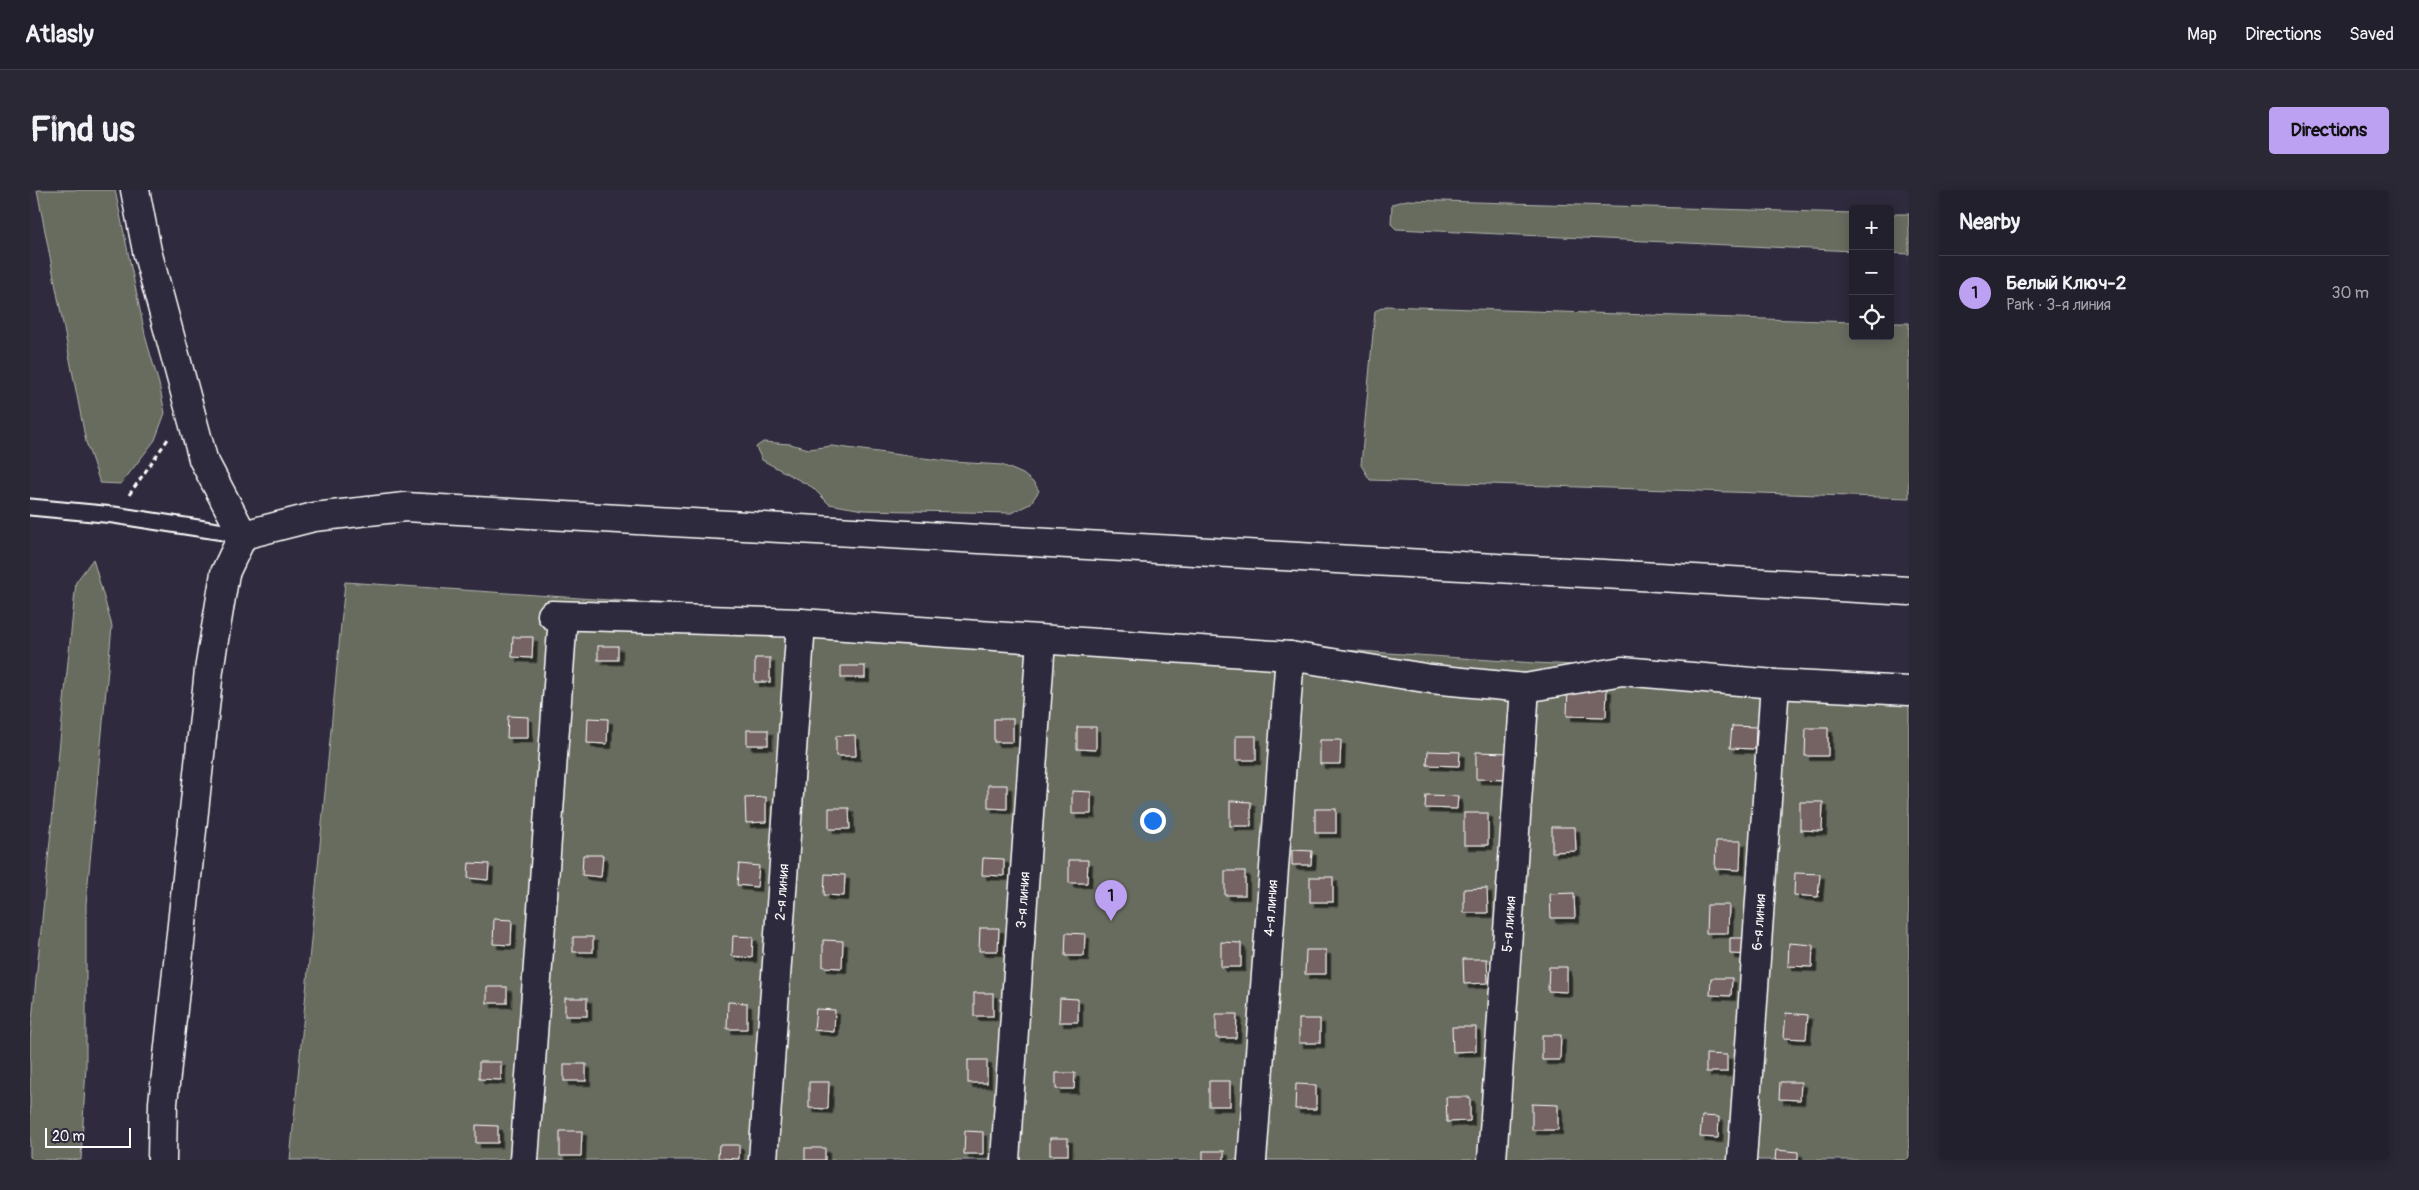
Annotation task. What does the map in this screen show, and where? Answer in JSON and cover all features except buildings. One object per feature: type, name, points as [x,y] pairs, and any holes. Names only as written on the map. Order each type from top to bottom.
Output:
[{"type":"street","points":[[135,190],[148,251],[203,458],[243,535]]},
{"type":"street","points":[[243,535],[314,517],[405,507],[1909,591]]},
{"type":"street","points":[[162,1160],[163,1103],[209,670],[225,574],[243,535]]},
{"type":"street","points":[[524,1160],[558,616],[801,623],[1290,656],[1430,679],[1525,688],[1622,671],[1776,684],[1909,691]]},
{"type":"street","name":"2-я линия","points":[[763,1160],[801,623]]},
{"type":"street","name":"3-я линия","points":[[1005,1160],[1041,640]]},
{"type":"street","name":"4-я линия","points":[[1252,1160],[1290,656]]},
{"type":"street","name":"6-я линия","points":[[1742,1160],[1776,684]]},
{"type":"street","name":"5-я линия","points":[[1492,1160],[1525,688]]},
{"type":"lane","points":[[30,507],[114,515],[243,535]]},
{"type":"path","points":[[114,515],[170,437]]},
{"type":"green space","points":[[37,190],[115,190],[146,339],[165,413],[155,440],[121,484],[100,483],[86,442]]},
{"type":"green space","points":[[1407,200],[1849,213],[1849,251],[1396,229],[1391,224],[1392,204]]},
{"type":"green space","points":[[1894,214],[1909,214],[1909,254],[1894,253]]},
{"type":"green space","points":[[1386,306],[1849,322],[1849,340],[1894,340],[1894,323],[1909,323],[1909,498],[1370,480],[1361,465],[1375,311]]},
{"type":"green space","points":[[763,442],[790,444],[809,449],[832,446],[954,462],[1002,465],[1023,474],[1035,484],[1039,491],[1030,504],[1011,513],[863,510],[829,504],[812,487],[762,460],[756,447]]},
{"type":"green space","points":[[93,559],[112,626],[86,904],[86,1066],[81,1160],[30,1160],[30,1039],[76,582]]},
{"type":"green space","points":[[345,582],[1535,663],[1909,681],[1909,1160],[290,1160]]},
{"type":"place","name":"Белый Ключ-2","points":[[1111,921]]}]
